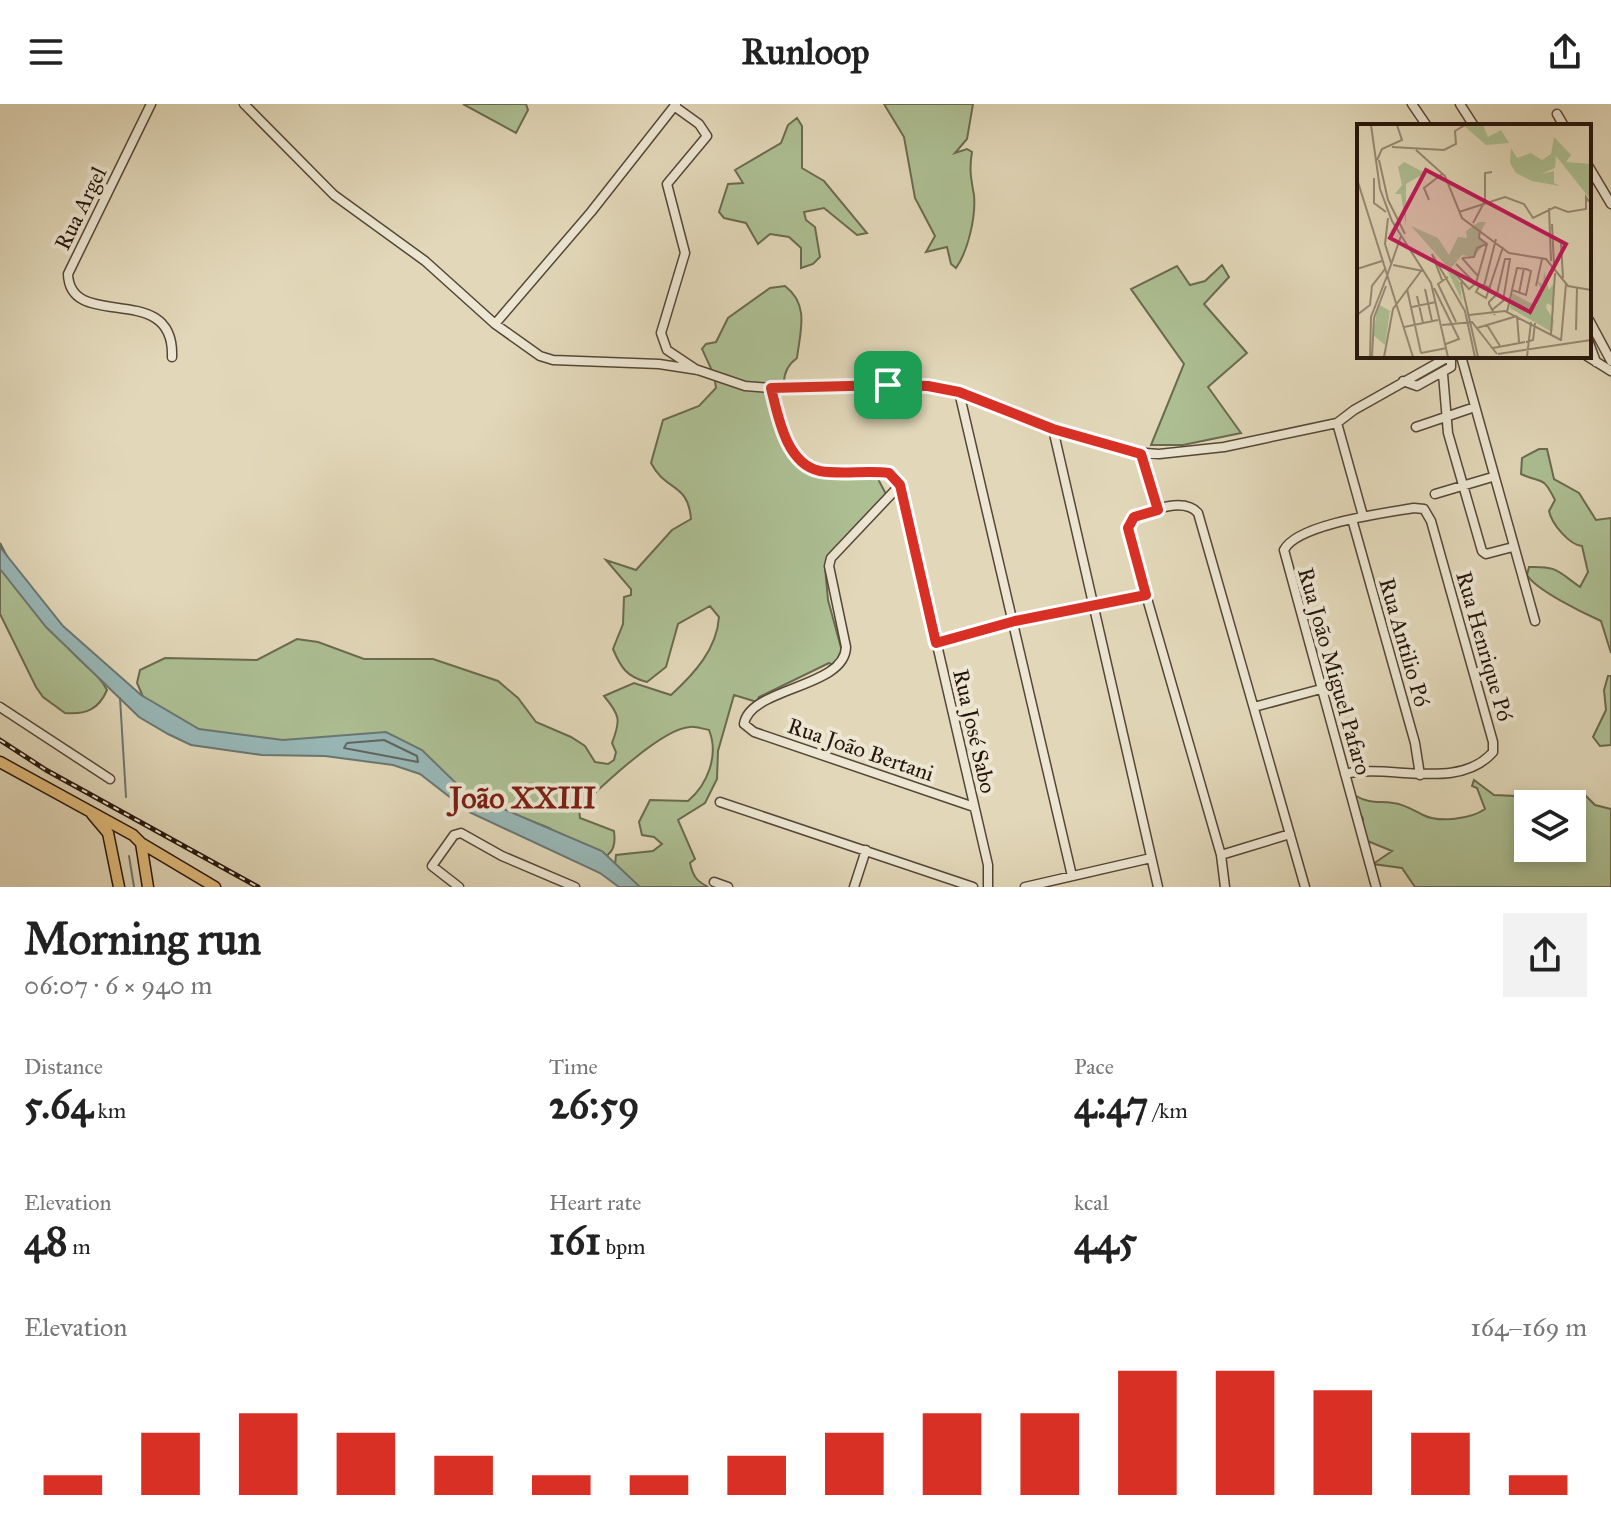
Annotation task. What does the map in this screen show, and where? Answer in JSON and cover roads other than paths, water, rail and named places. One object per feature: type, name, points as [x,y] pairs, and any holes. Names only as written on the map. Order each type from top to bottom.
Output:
[{"type":"main road","points":[[0,762],[133,835],[215,887]]},
{"type":"main road","points":[[90,813],[105,829],[114,854],[119,887]]},
{"type":"main road","points":[[114,854],[121,841],[133,835]]},
{"type":"main road","points":[[133,835],[148,887]]},
{"type":"street","name":"Rua Argel","points":[[151,104],[68,274],[69,289],[77,299],[147,313],[165,324],[172,342],[172,357]]},
{"type":"street","points":[[244,104],[334,195],[425,261],[495,324],[540,356],[553,360],[659,364],[698,370],[745,386],[771,388],[928,386],[959,392],[1053,429],[1141,454],[1224,447],[1337,423],[1403,381],[1447,358]]},
{"type":"street","points":[[1412,104],[1426,124]]},
{"type":"street","points":[[1460,104],[1473,124]]},
{"type":"street","points":[[495,324],[591,212],[675,105],[699,124],[707,136],[667,184],[685,253],[661,333],[667,350],[698,370]]},
{"type":"street","points":[[1557,114],[1563,124]]},
{"type":"street","points":[[1591,170],[1611,204]]},
{"type":"street","points":[[1591,324],[1611,361]]},
{"type":"street","points":[[1591,348],[1596,362]]},
{"type":"street","points":[[1403,381],[1417,386],[1443,374],[1451,367],[1451,358]]},
{"type":"street","points":[[1462,358],[1535,621]]},
{"type":"street","points":[[1590,358],[1611,371]]},
{"type":"street","points":[[1443,374],[1445,417],[1482,551],[1486,554],[1509,548]]},
{"type":"street","points":[[771,388],[779,422],[803,464],[821,471],[889,473],[900,485]]},
{"type":"street","points":[[959,392],[1015,621],[1072,876]]},
{"type":"street","points":[[1416,427],[1469,409]]},
{"type":"street","points":[[1337,423],[1363,516]]},
{"type":"street","points":[[1053,429],[1158,887]]},
{"type":"street","points":[[1141,454],[1158,510]]},
{"type":"street","points":[[1435,494],[1489,478]]},
{"type":"street","name":"Rua José Sabo","points":[[900,485],[988,865],[988,887]]},
{"type":"street","name":"Rua João Bertani","points":[[900,485],[831,558],[829,566],[846,647],[844,659],[832,670],[755,707],[743,720],[745,727],[754,732],[974,807]]},
{"type":"street","points":[[1225,887],[1221,855],[1128,528],[1134,517],[1186,504],[1198,513],[1305,887]]},
{"type":"street","name":"Rua Henrique Pó","points":[[1345,774],[1420,775],[1481,763],[1493,752],[1493,742],[1428,513],[1414,508],[1363,516]]},
{"type":"street","name":"Rua João Miguel Pafaro","points":[[1363,516],[1293,539],[1284,550],[1376,887]]},
{"type":"street","name":"Rua Antilio Pó","points":[[1352,519],[1415,743],[1420,775]]},
{"type":"street","points":[[936,643],[1015,621],[1146,595]]},
{"type":"street","points":[[1254,707],[1321,689]]},
{"type":"street","points":[[0,707],[110,779]]},
{"type":"street","points":[[720,802],[973,887]]},
{"type":"street","points":[[459,887],[432,866],[454,835],[461,833],[502,856],[575,887]]},
{"type":"street","points":[[1221,855],[1290,834]]},
{"type":"street","points":[[854,887],[866,850]]},
{"type":"street","points":[[1025,887],[1151,858]]},
{"type":"street","points":[[543,887],[550,876]]},
{"type":"street","points":[[714,882],[728,887]]},
{"type":"water","points":[[0,547],[63,626],[141,695],[199,729],[283,740],[386,732],[422,750],[466,793],[602,851],[640,887],[619,887],[600,873],[469,812],[420,774],[393,765],[325,756],[262,755],[191,745],[168,734],[139,717],[46,627],[0,569]]},
{"type":"waterway","points":[[120,698],[126,797]]},
{"type":"waterway","points":[[129,856],[134,887]]},
{"type":"railway","points":[[0,740],[46,770],[258,887]]},
{"type":"district","name":"João XXIII","points":[[523,798]]}]
